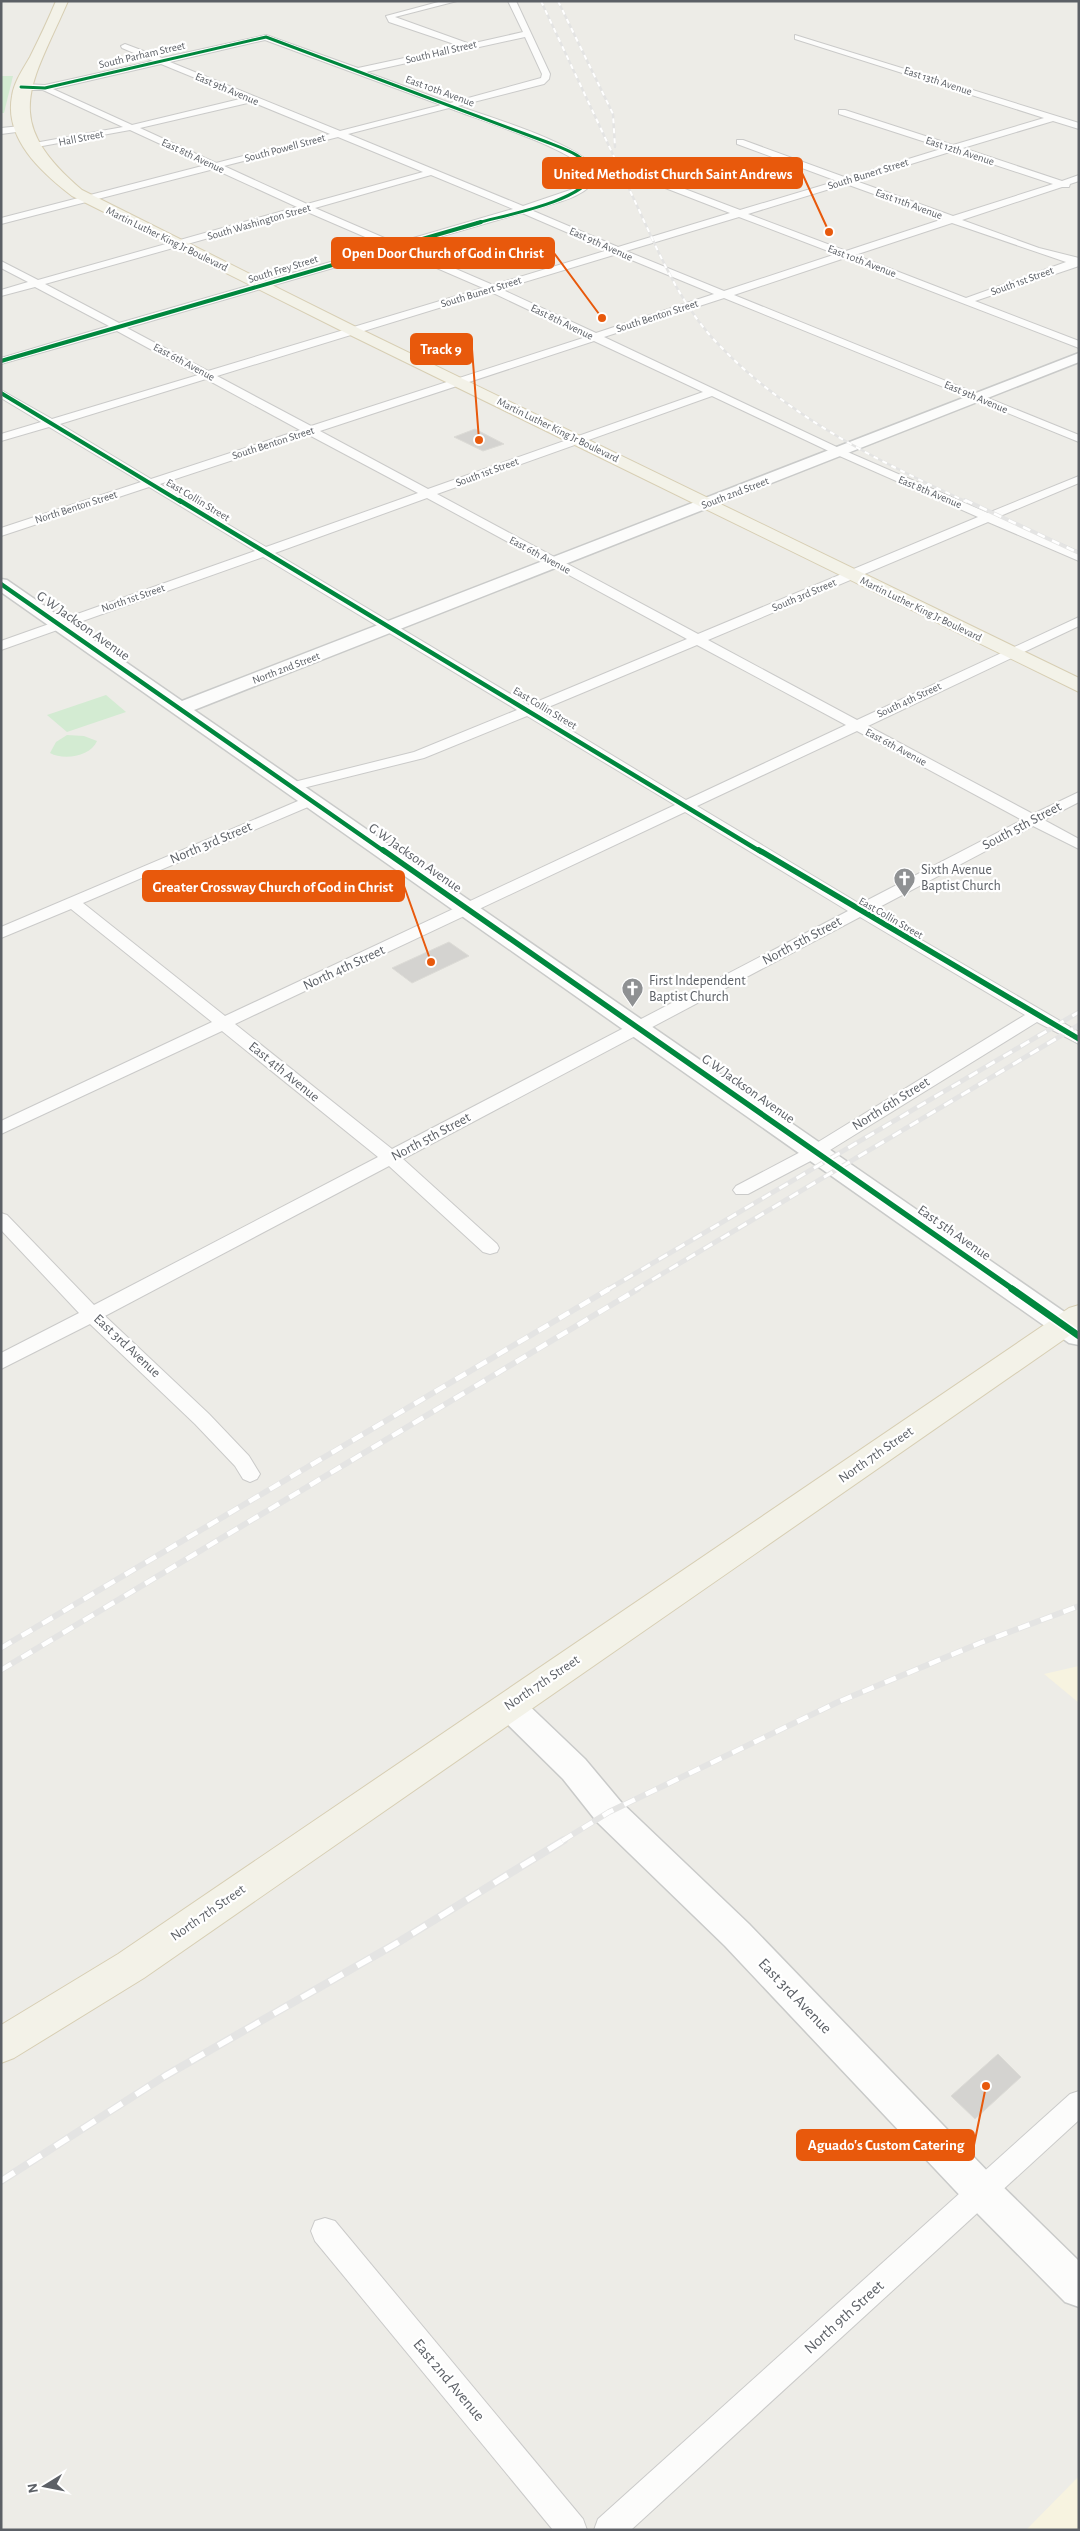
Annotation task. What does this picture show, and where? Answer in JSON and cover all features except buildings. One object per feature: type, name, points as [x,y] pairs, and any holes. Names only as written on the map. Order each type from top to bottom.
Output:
[{"type":"main road","name":"Martin Luther King Jr Boulevard","points":[[62,1],[21,88],[17,105],[21,129],[29,146],[49,171],[88,199],[353,331],[1079,686]]},
{"type":"main road","name":"North 7th Street","points":[[1,2046],[131,1966],[509,1706],[1074,1325]]},
{"type":"street","points":[[453,1],[390,16],[392,20],[468,46]]},
{"type":"street","points":[[512,1],[526,34]]},
{"type":"street","name":"South Hall Street","points":[[357,71],[526,34]]},
{"type":"street","name":"South Powell Street","points":[[1,222],[541,82],[545,79],[546,74],[526,34]]},
{"type":"street","name":"South Parham Street","points":[[21,88],[45,88],[266,37]]},
{"type":"street","name":"East 10th Avenue","points":[[266,37],[567,150],[593,168],[594,178]]},
{"type":"street","name":"East 13th Avenue","points":[[798,37],[1079,126]]},
{"type":"street","name":"East 9th Avenue","points":[[125,46],[336,135],[1079,439]]},
{"type":"street","name":"East 8th Avenue","points":[[45,88],[307,208],[491,288],[710,393],[839,452],[1079,557]]},
{"type":"street","points":[[132,128],[252,99]]},
{"type":"street","name":"East 12th Avenue","points":[[842,112],[1079,190]]},
{"type":"street","name":"South Bunert Street","points":[[1,438],[1053,118]]},
{"type":"street","name":"Hall Street","points":[[29,146],[132,128]]},
{"type":"street","points":[[1,131],[21,129]]},
{"type":"street","name":"East 11th Avenue","points":[[740,142],[952,220],[1078,262]]},
{"type":"street","name":"South Washington Street","points":[[1,293],[430,173]]},
{"type":"street","name":"East 10th Avenue","points":[[645,177],[1079,345]]},
{"type":"street","name":"South Frey Street","points":[[1,361],[521,210],[569,195],[582,189],[594,178]]},
{"type":"street","name":"South Benton Street","points":[[151,483],[1079,178]]},
{"type":"street","name":"South 1st Street","points":[[966,301],[1078,262]]},
{"type":"street","name":"East 6th Avenue","points":[[1,264],[1079,845]]},
{"type":"street","name":"South 2nd Street","points":[[391,628],[1079,357]]},
{"type":"street","name":"East Collin Street","points":[[1,393],[52,422],[860,911],[1079,1039]]},
{"type":"street","name":"South 1st Street","points":[[264,552],[710,393]]},
{"type":"street","name":"South 3rd Street","points":[[529,711],[1079,478]]},
{"type":"street","name":"North Benton Street","points":[[1,532],[151,483]]},
{"type":"street","name":"North 1st Street","points":[[1,646],[57,624],[264,552]]},
{"type":"street","name":"G W Jackson Avenue","points":[[1,584],[181,708],[310,801],[816,1151]]},
{"type":"street","name":"South 4th Street","points":[[685,805],[1079,621]]},
{"type":"street","name":"North 2nd Street","points":[[181,708],[391,628]]},
{"type":"street","points":[[291,787],[419,755],[529,711]]},
{"type":"street","name":"South 5th Street","points":[[860,911],[1079,796]]},
{"type":"street","name":"North 3rd Street","points":[[1,933],[310,801]]},
{"type":"street","name":"North 4th Street","points":[[1,1128],[467,910],[685,805]]},
{"type":"street","name":"East 4th Avenue","points":[[72,902],[391,1158],[490,1248]]},
{"type":"street","name":"North 5th Street","points":[[1,1362],[860,911]]},
{"type":"street","name":"North 6th Street","points":[[742,1190],[816,1151],[1038,1014]]},
{"type":"street","name":"East 5th Avenue","points":[[816,1151],[1074,1325]]},
{"type":"street","name":"East 3rd Avenue","points":[[1,1219],[93,1314],[172,1388],[242,1461],[250,1474]]},
{"type":"street","name":"East 3rd Avenue","points":[[509,1706],[574,1769],[609,1812],[737,1935],[982,2192],[1079,2288]]},
{"type":"street","name":"North 9th Street","points":[[609,2530],[1079,2103]]},
{"type":"street","name":"East 2nd Avenue","points":[[325,2231],[572,2530]]},
{"type":"shaded area","points":[[1079,1666],[1079,1703],[1044,1674]]},
{"type":"shaded area","points":[[1079,2476],[1079,2530],[1026,2530]]},
{"type":"green space","points":[[1,76],[13,76],[4,113],[1,113]]},
{"type":"green space","points":[[106,695],[126,712],[67,732],[47,715]]},
{"type":"green space","points":[[67,735],[84,736],[97,741],[89,750],[76,756],[62,757],[50,753],[56,742]]},
{"type":"railway","points":[[541,1],[670,275],[693,313],[707,331],[748,373],[806,417],[869,454],[967,502]]},
{"type":"railway","points":[[558,1],[613,114],[615,147]]},
{"type":"railway","points":[[965,500],[1079,553]]},
{"type":"railway","points":[[607,1290],[1079,1012]]},
{"type":"railway","points":[[635,1290],[1079,1025]]},
{"type":"railway","points":[[1,1648],[609,1289]]},
{"type":"railway","points":[[1,1670],[638,1289]]},
{"type":"railway","points":[[562,1841],[609,1812],[838,1702],[980,1643],[1079,1606]]},
{"type":"railway","points":[[1,2181],[165,2076],[397,1943],[564,1840]]},
{"type":"cycle path","points":[[1,361],[559,199],[579,190],[590,182],[594,174],[591,167],[584,160],[559,147],[266,37],[45,88],[21,87]]},
{"type":"cycle path","points":[[1,393],[860,911],[1079,1039]]},
{"type":"cycle path","points":[[1,584],[1079,1336]]},
{"type":"place","name":"United Methodist Church Saint Andrews","points":[[829,232]]},
{"type":"place","name":"Open Door Church of God in Christ","points":[[602,318]]},
{"type":"place","name":"Track 9","points":[[479,440]]},
{"type":"place","name":"Sixth Avenue Baptist Church","points":[[905,897]]},
{"type":"place","name":"Greater Crossway Church of God in Christ","points":[[431,962]]},
{"type":"place","name":"First Independent Baptist Church","points":[[633,1008]]},
{"type":"place","name":"Aguado's Custom Catering","points":[[986,2086]]}]
